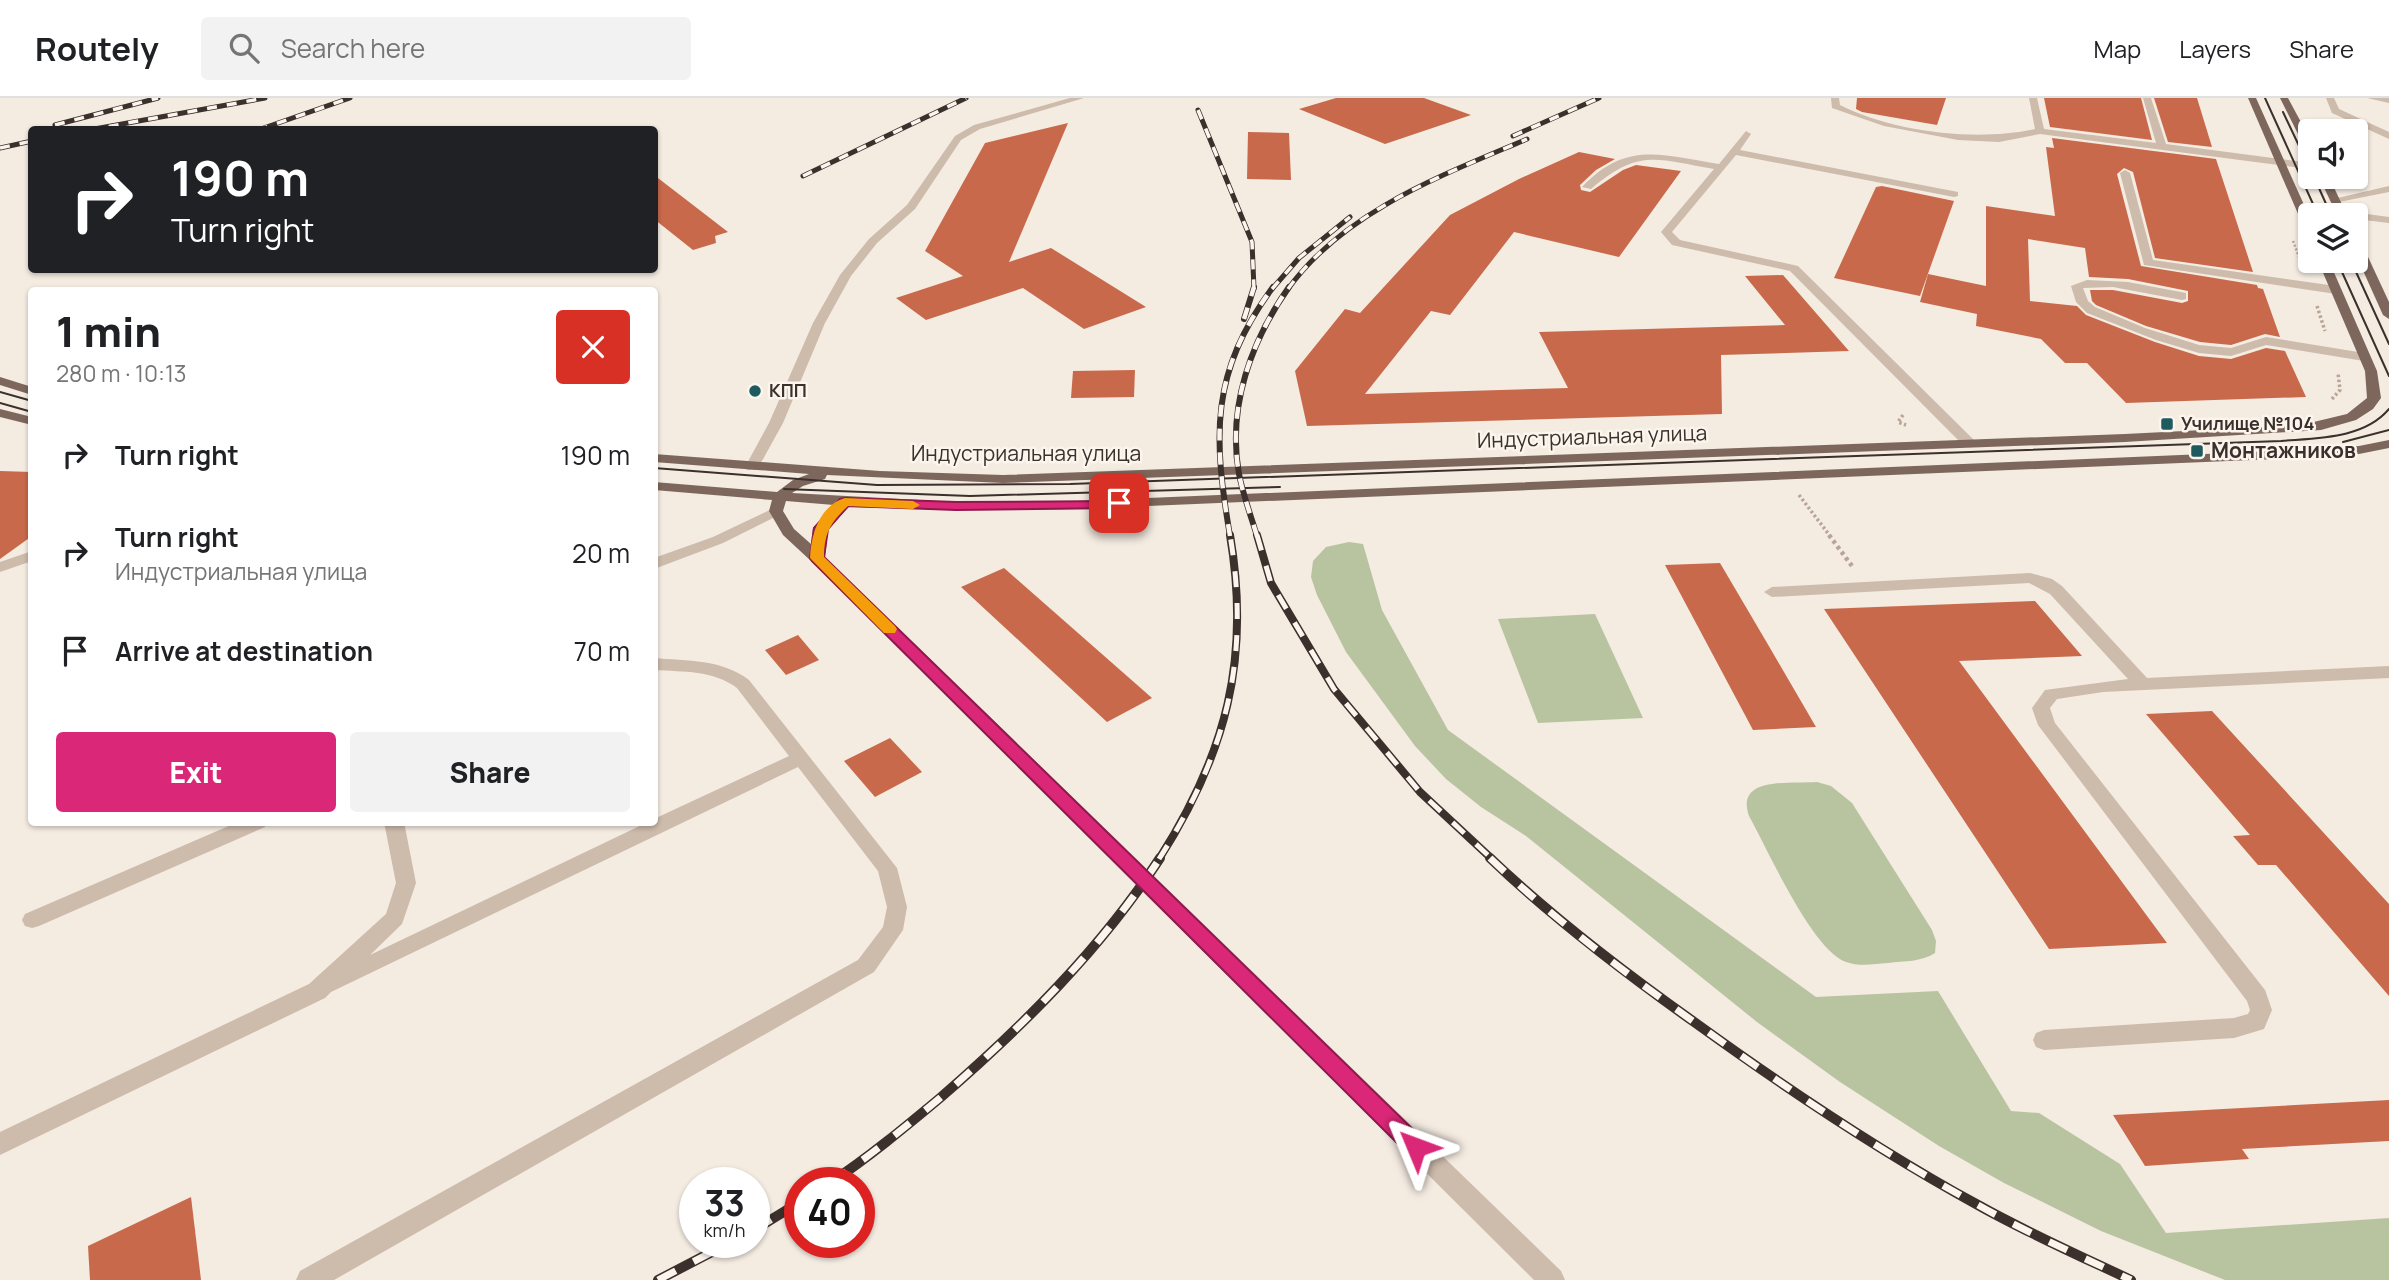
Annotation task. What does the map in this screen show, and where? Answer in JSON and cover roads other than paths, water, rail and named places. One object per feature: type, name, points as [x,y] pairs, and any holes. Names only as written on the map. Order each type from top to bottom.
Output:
[{"type":"main road","points":[[2252,98],[2298,203]]},
{"type":"main road","points":[[2284,98],[2298,125]]},
{"type":"main road","points":[[2329,189],[2337,203]]},
{"type":"main road","points":[[2368,270],[2389,315]]},
{"type":"main road","name":"Индустриальная улица","points":[[658,458],[880,475],[1003,479],[2254,433],[2328,425],[2361,414],[2374,398],[2371,371],[2328,273]]},
{"type":"main road","points":[[0,381],[28,390]]},
{"type":"main road","points":[[0,414],[28,420]]},
{"type":"main road","points":[[658,487],[778,504],[845,502],[956,506],[1128,503],[2245,457],[2340,452],[2389,444]]},
{"type":"main road","points":[[778,504],[797,483],[812,477],[880,475]]},
{"type":"main road","points":[[817,558],[821,528],[845,502]]},
{"type":"main road","points":[[778,504],[788,532],[817,558]]},
{"type":"street","points":[[752,467],[776,423],[819,323],[846,275],[873,241],[911,207],[958,138],[977,127],[1080,98]]},
{"type":"street","points":[[1835,98],[1835,107],[1857,117],[1963,137],[1996,139],[2040,131],[2298,165]]},
{"type":"street","points":[[2033,98],[2040,131]]},
{"type":"street","points":[[2147,98],[2162,146]]},
{"type":"street","points":[[2330,98],[2335,111],[2389,136]]},
{"type":"street","points":[[2371,98],[2389,100]]},
{"type":"street","points":[[1746,134],[1666,232],[1675,243],[1794,268],[1970,444]]},
{"type":"street","points":[[1734,152],[1954,194]]},
{"type":"street","points":[[1587,187],[1625,159],[1647,155],[1721,167]]},
{"type":"street","points":[[2125,173],[2148,262],[2336,290]]},
{"type":"street","points":[[2334,200],[2389,189]]},
{"type":"street","points":[[2368,217],[2389,220]]},
{"type":"street","points":[[2182,296],[2106,284],[2085,283],[2077,286],[2082,302],[2091,310],[2193,348],[2234,352],[2250,343],[2266,341],[2364,357]]},
{"type":"street","points":[[658,563],[707,545],[778,504]]},
{"type":"street","points":[[0,567],[28,557]]},
{"type":"street","points":[[817,558],[1552,1280]]},
{"type":"street","points":[[1772,592],[2030,578],[2046,583],[2056,590],[2143,684]]},
{"type":"street","points":[[309,1280],[866,966],[893,930],[897,907],[887,868],[733,674],[720,670],[658,664]]},
{"type":"street","points":[[2044,1040],[2234,1028],[2256,1022],[2261,1010],[2257,997],[2046,725],[2041,708],[2051,694],[2074,688],[2389,672]]},
{"type":"street","points":[[0,1144],[800,758]]},
{"type":"street","points":[[32,920],[249,826]]},
{"type":"street","points":[[317,991],[395,918],[406,883],[395,826]]},
{"type":"tram line","points":[[2265,98],[2313,203]]},
{"type":"tram line","points":[[2283,112],[2298,144]]},
{"type":"tram line","points":[[2319,189],[2326,203]]},
{"type":"tram line","points":[[2342,273],[2389,376]]},
{"type":"tram line","points":[[2356,273],[2389,344]]},
{"type":"tram line","points":[[0,392],[28,400]]},
{"type":"tram line","points":[[0,403],[28,411]]},
{"type":"tram line","points":[[658,468],[877,485],[1070,484],[2281,441],[2353,432],[2379,419],[2389,409]]},
{"type":"tram line","points":[[2343,442],[2389,430]]},
{"type":"tram line","points":[[784,489],[970,496],[1280,487]]},
{"type":"railway","points":[[55,125],[158,98]]},
{"type":"railway","points":[[111,126],[265,98]]},
{"type":"railway","points":[[270,126],[350,98]]},
{"type":"railway","points":[[803,176],[966,98]]},
{"type":"railway","points":[[1513,136],[1599,98]]},
{"type":"railway","points":[[1198,110],[1252,242],[1254,287]]},
{"type":"railway","points":[[1288,289],[1311,262],[1337,238],[1366,217],[1429,182],[1527,139]]},
{"type":"railway","points":[[0,148],[28,142]]},
{"type":"railway","points":[[1272,289],[1299,258],[1350,217]]},
{"type":"railway","points":[[1244,319],[1254,287]]},
{"type":"railway","points":[[1230,536],[1224,500],[1220,436],[1227,377],[1237,348],[1252,318],[1273,287]]},
{"type":"railway","points":[[1257,536],[1239,474],[1236,424],[1245,376],[1253,352],[1289,287]]},
{"type":"railway","points":[[1159,859],[1201,782],[1228,704],[1237,623],[1236,580],[1230,535]]},
{"type":"railway","points":[[1257,535],[1271,583],[1334,689],[1420,792],[1492,859]]},
{"type":"railway","points":[[852,1167],[940,1098],[1059,986],[1112,924],[1160,858]]},
{"type":"railway","points":[[1490,858],[1565,924],[1617,965],[1800,1096],[1942,1185],[2054,1244],[2131,1280]]},
{"type":"railway","points":[[770,1220],[784,1212]]},
{"type":"railway","points":[[658,1280],[700,1258]]},
{"type":"place","name":"КПП","points":[[755,391]]},
{"type":"place","name":"Училище №104","points":[[2167,424]]},
{"type":"place","name":"Монтажников","points":[[2197,451]]}]
